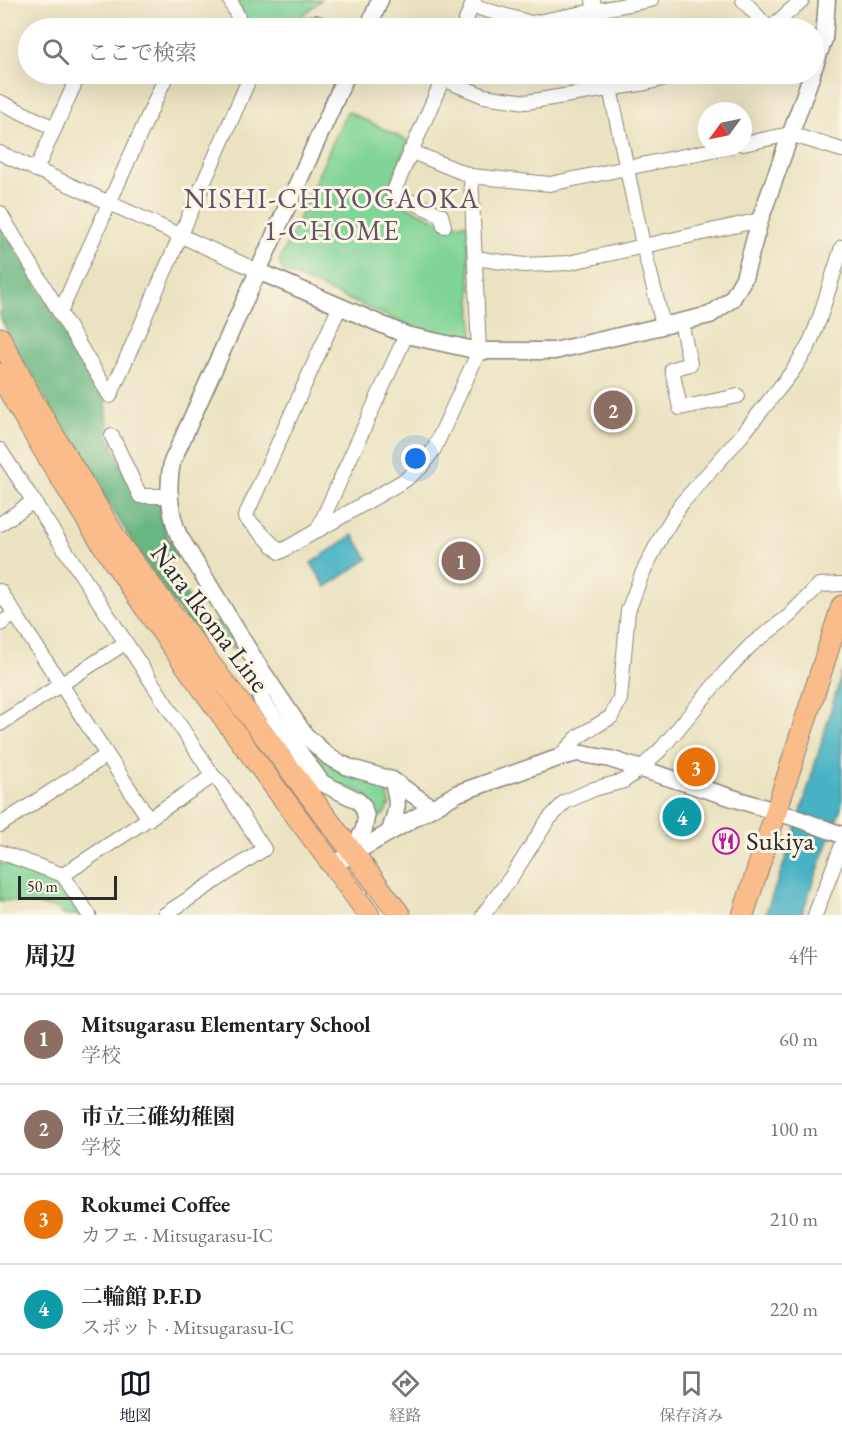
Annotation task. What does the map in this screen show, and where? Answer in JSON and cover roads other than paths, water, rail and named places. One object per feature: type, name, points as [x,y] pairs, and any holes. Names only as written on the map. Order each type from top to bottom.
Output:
[{"type":"main road","name":"Nara Ikoma Line","points":[[0,338],[34,403],[120,545],[400,915]]},
{"type":"main road","name":"Nara Ikoma Line","points":[[0,374],[17,407],[101,544],[202,689],[369,915]]},
{"type":"main road","points":[[743,915],[842,606]]},
{"type":"street","points":[[230,0],[238,18]]},
{"type":"street","points":[[372,18],[380,0]]},
{"type":"street","points":[[550,18],[594,6],[651,0]]},
{"type":"street","points":[[743,0],[760,18]]},
{"type":"street","points":[[781,18],[802,0]]},
{"type":"street","points":[[824,39],[827,0]]},
{"type":"street","points":[[467,18],[473,3],[516,18]]},
{"type":"street","points":[[36,170],[74,84]]},
{"type":"street","points":[[60,313],[163,84]]},
{"type":"street","points":[[0,213],[110,396],[247,84]]},
{"type":"street","points":[[342,84],[172,462],[169,478],[171,516],[178,534],[256,662],[305,735],[329,757],[348,767],[392,780],[431,807]]},
{"type":"street","points":[[436,84],[393,194],[441,215],[444,226]]},
{"type":"street","points":[[459,84],[484,96],[526,102],[640,84]]},
{"type":"street","points":[[609,84],[643,246],[663,325]]},
{"type":"street","points":[[0,153],[339,308],[406,335],[479,351],[554,351],[710,315],[732,299],[744,278],[760,220],[808,84]]},
{"type":"street","points":[[0,102],[54,128]]},
{"type":"street","points":[[752,142],[790,134],[842,150]]},
{"type":"street","points":[[410,151],[471,177],[549,184],[698,153]]},
{"type":"street","points":[[339,308],[245,517],[280,552],[405,480],[421,467],[434,449],[479,351],[471,177]]},
{"type":"street","points":[[475,258],[524,265],[568,263],[760,220]]},
{"type":"street","points":[[558,758],[579,736],[611,717],[620,699],[628,611],[642,574],[681,504],[742,435],[792,372],[809,345],[842,247]]},
{"type":"street","points":[[681,322],[690,364],[672,369],[681,408],[738,396]]},
{"type":"street","points":[[318,529],[406,335]]},
{"type":"street","points":[[112,436],[140,496],[170,496]]},
{"type":"street","points":[[0,450],[125,643],[264,849],[164,915]]},
{"type":"street","points":[[0,524],[34,501]]},
{"type":"street","points":[[483,915],[512,876],[548,820],[565,802],[594,789],[624,781],[640,769],[662,748],[726,671],[751,645],[789,616],[819,585],[842,584]]},
{"type":"street","points":[[0,591],[149,819]]},
{"type":"street","points":[[0,624],[15,614]]},
{"type":"street","points":[[0,724],[125,643]]},
{"type":"street","points":[[256,662],[258,687],[269,713],[322,783],[357,800],[363,806],[366,817],[364,829],[352,853]]},
{"type":"street","points":[[333,865],[458,793],[577,753],[610,759],[775,811],[842,835]]},
{"type":"street","points":[[0,825],[107,755]]},
{"type":"street","points":[[63,875],[213,776]]},
{"type":"street","points":[[390,831],[398,804],[392,780]]},
{"type":"street","points":[[816,915],[842,845]]},
{"type":"street","points":[[0,852],[63,875],[89,915]]},
{"type":"water","points":[[353,535],[368,559],[326,587],[311,563]]},
{"type":"water","points":[[842,672],[842,803],[840,811],[801,915],[765,915],[793,839]]},
{"type":"place","name":"市立三碓幼稚園","points":[[613,410]]},
{"type":"place","name":"Mitsugarasu Elementary School","points":[[461,561]]},
{"type":"place","name":"Rokumei Coffee","points":[[696,767]]},
{"type":"place","name":"二輪館 P.F.D","points":[[682,817]]},
{"type":"place","name":"Sukiya","points":[[726,841]]},
{"type":"district","name":"NISHI-CHIYOGAOKA 1-CHOME","points":[[332,214]]}]
